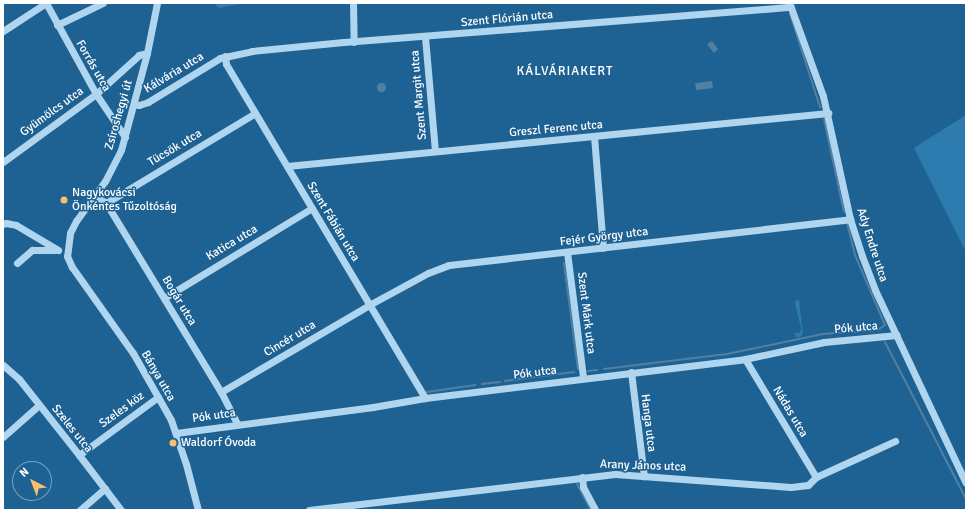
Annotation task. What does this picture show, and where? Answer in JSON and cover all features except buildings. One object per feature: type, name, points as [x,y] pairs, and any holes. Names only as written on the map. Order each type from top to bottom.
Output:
[{"type":"street","points":[[3,31],[46,3]]},
{"type":"street","name":"Forrás utca","points":[[46,3],[96,94],[125,137]]},
{"type":"street","points":[[57,25],[102,3]]},
{"type":"street","points":[[151,3],[156,11]]},
{"type":"street","name":"Zsíroshegyi út","points":[[67,256],[70,233],[74,225],[95,196],[119,156],[147,53],[157,3]]},
{"type":"street","points":[[353,3],[354,42]]},
{"type":"street","name":"Szent Flórián utca","points":[[225,56],[252,51],[790,5]]},
{"type":"street","name":"Ady Endre utca","points":[[790,5],[812,62],[828,113],[850,219],[875,290],[966,483]]},
{"type":"street","name":"Szent Margit utca","points":[[425,36],[435,151]]},
{"type":"street","name":"Gyümölcs utca","points":[[3,162],[96,94],[136,58],[147,53]]},
{"type":"street","name":"Kálvária utca","points":[[134,104],[140,105],[148,102],[225,56]]},
{"type":"street","name":"Szent Fábián utca","points":[[225,56],[226,64],[425,398]]},
{"type":"street","name":"Tücsök utca","points":[[106,203],[255,113]]},
{"type":"street","name":"Greszl Ferenc utca","points":[[287,166],[828,113]]},
{"type":"street","points":[[594,136],[602,248]]},
{"type":"street","name":"Bogár utca","points":[[95,196],[106,203],[221,392],[237,424]]},
{"type":"street","name":"Katica utca","points":[[164,298],[312,208]]},
{"type":"street","name":"Fejér György utca","points":[[369,305],[428,273],[449,266],[850,219]]},
{"type":"street","points":[[3,224],[6,223],[16,225],[67,256]]},
{"type":"street","points":[[16,264],[32,250],[44,248],[58,250]]},
{"type":"street","name":"Szent Márk utca","points":[[567,252],[583,377]]},
{"type":"street","name":"Bánya utca","points":[[67,256],[72,267],[133,353],[158,397],[176,433],[198,510]]},
{"type":"street","name":"Cincér utca","points":[[221,392],[369,305]]},
{"type":"street","name":"Pók utca","points":[[176,433],[583,377],[745,359],[824,342],[896,335]]},
{"type":"street","name":"Nádas utca","points":[[745,359],[816,477]]},
{"type":"street","name":"Szeles utca","points":[[3,365],[16,376],[121,510]]},
{"type":"street","name":"Hanga utca","points":[[631,372],[644,476]]},
{"type":"street","name":"Szeles köz","points":[[79,455],[158,397]]},
{"type":"street","points":[[3,437],[39,405]]},
{"type":"street","name":"Arany János utca","points":[[309,510],[329,509],[615,474],[791,487],[808,485],[816,477],[895,441]]},
{"type":"street","points":[[582,477],[583,487],[595,510]]},
{"type":"street","points":[[80,510],[104,488]]},
{"type":"shaded area","points":[[214,3],[245,3],[219,8]]},
{"type":"shaded area","points":[[712,41],[718,49],[714,53],[707,44]]},
{"type":"shaded area","points":[[712,81],[713,88],[696,90],[695,83]]},
{"type":"shaded area","points":[[381,82],[386,87],[381,92],[376,87]]},
{"type":"shaded area","points":[[966,115],[966,252],[914,148]]},
{"type":"shaded area","points":[[799,300],[803,334],[798,338],[795,336],[795,333],[800,333],[801,328],[795,303]]},
{"type":"waterway","points":[[790,14],[820,107]]},
{"type":"waterway","points":[[824,119],[844,212]]},
{"type":"waterway","points":[[604,369],[727,354],[823,334],[878,330],[885,325],[855,255],[847,224]]},
{"type":"waterway","points":[[564,263],[578,369]]},
{"type":"waterway","points":[[885,342],[966,499]]},
{"type":"waterway","points":[[588,371],[597,370]]},
{"type":"waterway","points":[[505,381],[574,372]]},
{"type":"waterway","points":[[482,384],[500,382]]},
{"type":"waterway","points":[[427,392],[476,385]]},
{"type":"waterway","points":[[577,484],[591,510]]},
{"type":"place","name":"Nagykovácsi Önkéntes Tűzoltóság","points":[[64,200]]},
{"type":"place","name":"Waldorf Óvoda","points":[[173,443]]},
{"type":"district","name":"KÁLVÁRIAKERT","points":[[565,71]]}]
